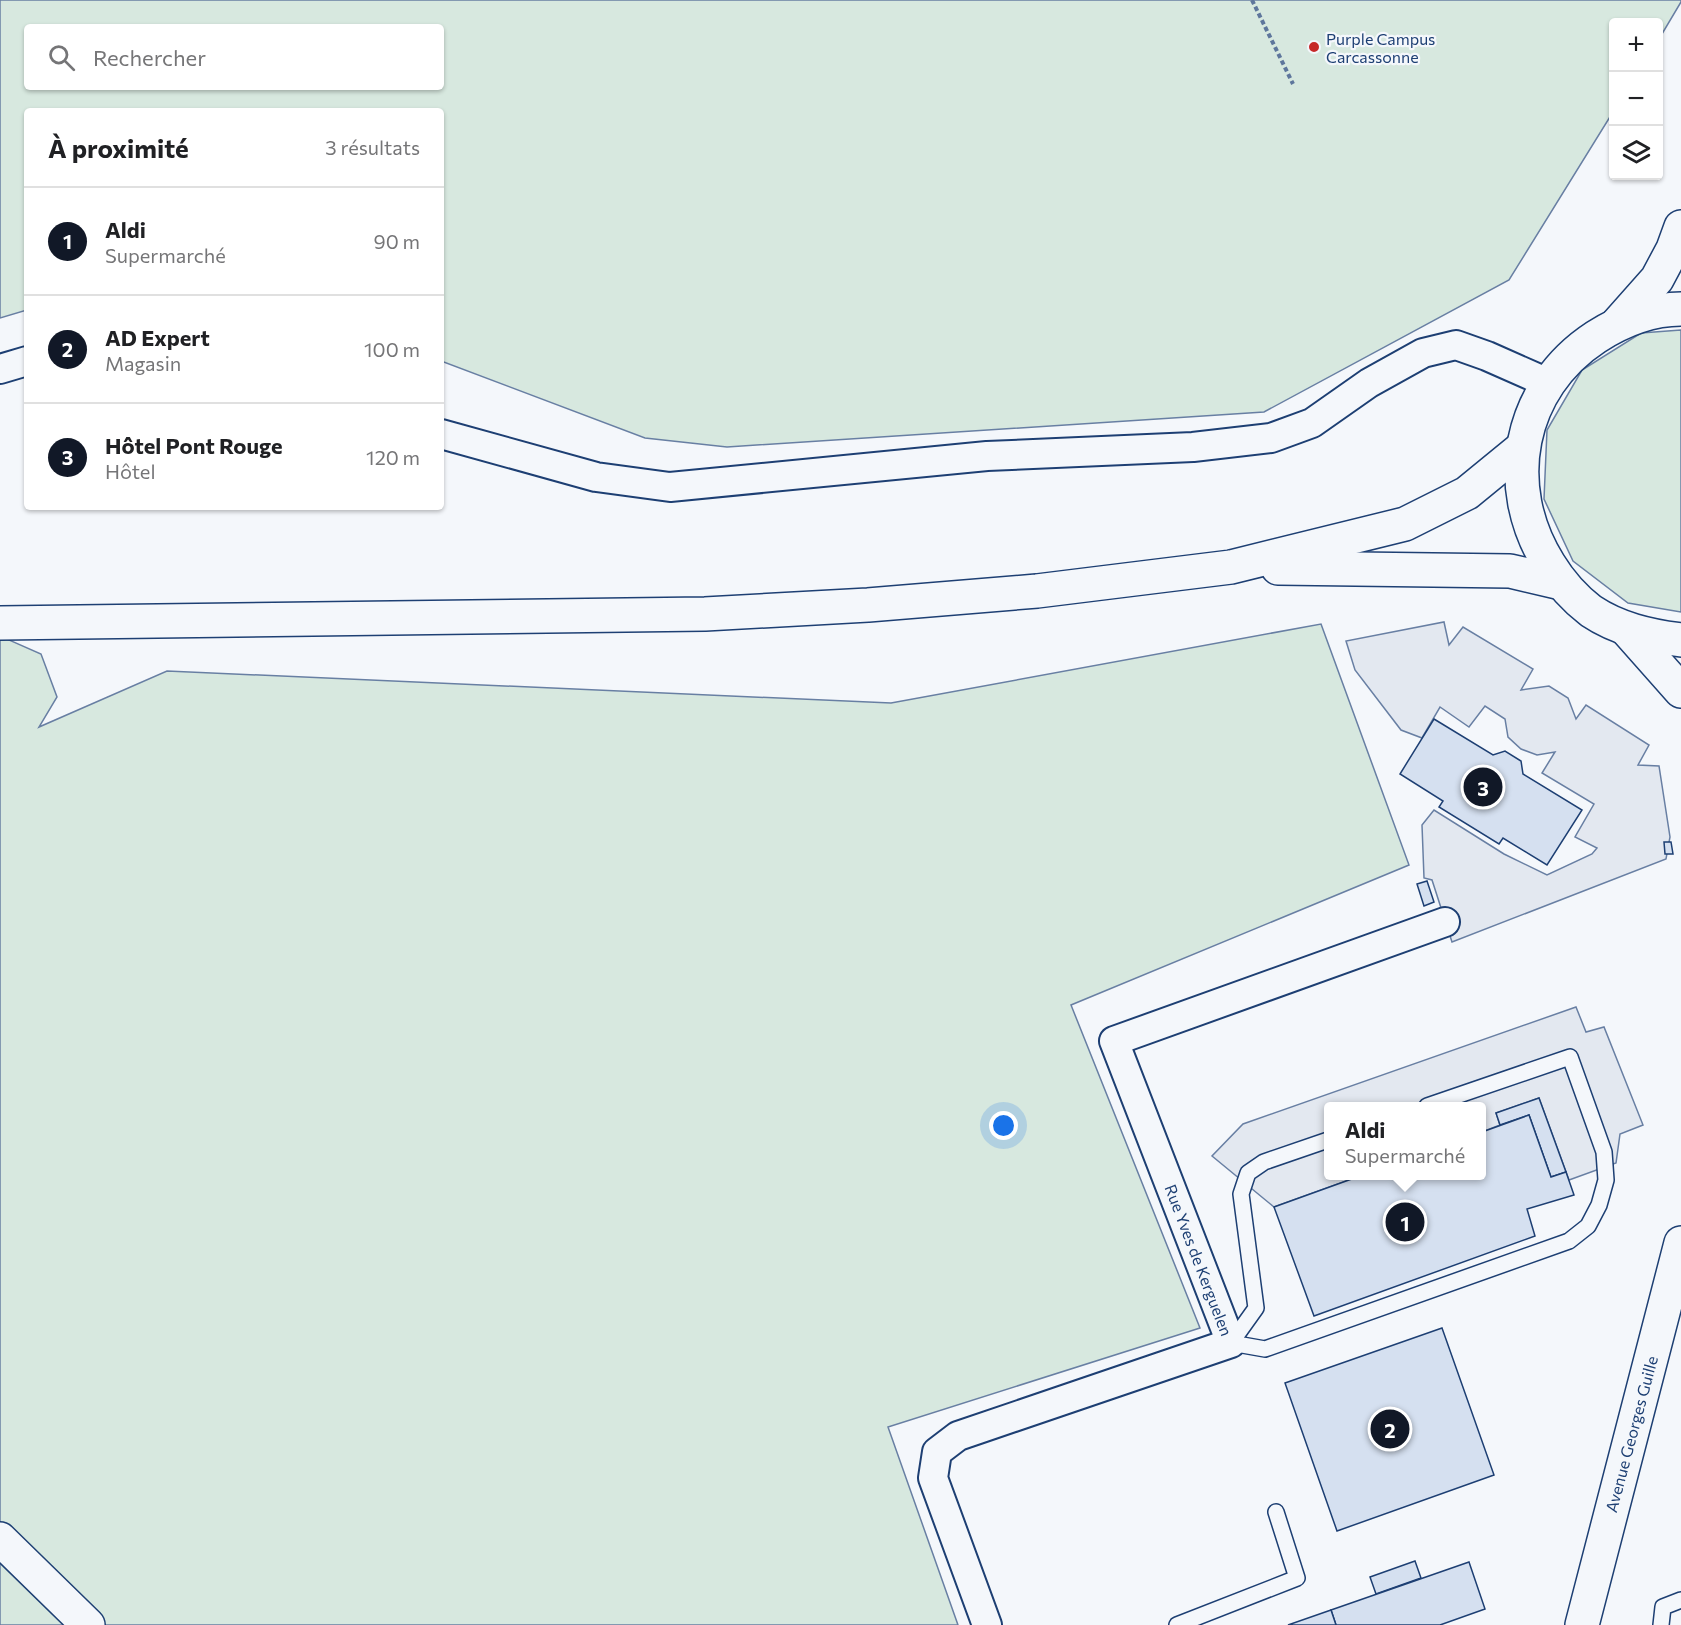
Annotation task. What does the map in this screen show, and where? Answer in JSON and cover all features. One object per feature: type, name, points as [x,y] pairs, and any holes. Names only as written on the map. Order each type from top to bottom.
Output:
[{"type":"main road","points":[[1618,323],[1657,279],[1681,228]]},
{"type":"main road","points":[[1681,309],[1666,309],[1618,323],[1578,348],[1548,383],[1532,414],[1522,448],[1522,496],[1527,515],[1535,542],[1561,583],[1591,610],[1627,630],[1681,640]]},
{"type":"main road","points":[[0,623],[705,614],[868,605],[1037,591],[1231,567],[1405,524],[1467,493],[1522,448]]},
{"type":"main road","points":[[1231,567],[1510,571],[1561,583]]},
{"type":"main road","points":[[1627,630],[1681,691]]},
{"type":"main road","name":"Avenue Georges Guille","points":[[1582,1625],[1681,1243]]},
{"type":"main road","points":[[0,1539],[88,1625]]},
{"type":"street","points":[[444,435],[596,477],[670,487],[987,456],[1193,447],[1271,438],[1312,423],[1369,383],[1423,353],[1456,345],[1548,383]]},
{"type":"street","points":[[0,369],[24,362]]},
{"type":"street","name":"Rue Yves de Kerguelen","points":[[987,1625],[933,1478],[937,1452],[958,1436],[1231,1343],[1114,1041],[1445,922]]},
{"type":"lane","points":[[1324,1142],[1264,1162],[1248,1173],[1241,1194],[1256,1308],[1231,1343],[1265,1349],[1569,1241],[1588,1226],[1599,1205],[1606,1179],[1604,1152],[1570,1057],[1441,1102]]},
{"type":"lane","points":[[1177,1625],[1297,1578],[1276,1512]]},
{"type":"lane","points":[[1661,1625],[1664,1607],[1681,1600]]},
{"type":"path","points":[[1252,0],[1293,84]]},
{"type":"shaded area","points":[[0,0],[1681,0],[1663,32],[1663,18],[1609,18],[1609,118],[1509,280],[1264,412],[727,447],[645,438],[444,362],[444,108],[24,108],[24,311],[0,318]]},
{"type":"shaded area","points":[[1681,330],[1681,612],[1628,603],[1573,561],[1544,499],[1547,430],[1582,370],[1641,333]]},
{"type":"shaded area","points":[[1444,622],[1449,645],[1463,627],[1533,669],[1521,690],[1549,686],[1568,698],[1576,719],[1586,705],[1649,745],[1638,765],[1659,766],[1670,837],[1666,859],[1452,942],[1432,880],[1424,878],[1422,825],[1434,810],[1504,854],[1547,875],[1592,854],[1597,848],[1575,837],[1594,804],[1542,773],[1555,752],[1537,755],[1521,749],[1508,737],[1505,719],[1485,706],[1469,727],[1440,707],[1422,738],[1401,730],[1355,670],[1346,641]]},
{"type":"shaded area","points":[[1321,624],[1409,865],[1071,1005],[1200,1328],[888,1427],[958,1625],[0,1625],[0,636],[41,654],[57,697],[39,727],[167,671],[891,703]]},
{"type":"shaded area","points":[[1576,1007],[1586,1032],[1604,1027],[1643,1125],[1620,1134],[1616,1163],[1569,1180],[1539,1098],[1496,1113],[1500,1125],[1486,1130],[1486,1102],[1324,1102],[1324,1180],[1349,1180],[1274,1207],[1212,1156],[1243,1124]]},
{"type":"building","points":[[1434,719],[1493,755],[1505,751],[1521,761],[1523,774],[1582,810],[1547,865],[1503,838],[1499,844],[1439,807],[1443,801],[1400,774]]},
{"type":"building","points":[[1664,842],[1671,842],[1673,854],[1665,854]]},
{"type":"building","points":[[1427,881],[1434,902],[1424,906],[1417,884]]},
{"type":"building","points":[[1539,1098],[1566,1172],[1551,1177],[1529,1115],[1500,1125],[1496,1113]]},
{"type":"building","points":[[1529,1115],[1551,1177],[1566,1172],[1574,1195],[1527,1209],[1535,1236],[1314,1316],[1274,1207],[1349,1180],[1486,1180],[1486,1131]]},
{"type":"building","points":[[1442,1328],[1494,1475],[1337,1531],[1285,1383]]},
{"type":"building","points":[[1415,1561],[1421,1578],[1376,1594],[1370,1577]]},
{"type":"building","points":[[1469,1562],[1485,1609],[1440,1625],[1336,1625],[1331,1610]]},
{"type":"building","points":[[1331,1610],[1336,1625],[1288,1625]]},
{"type":"place","name":"Purple Campus Carcassonne","points":[[1314,47]]},
{"type":"place","name":"Hôtel Pont Rouge","points":[[1483,787]]},
{"type":"place","name":"Aldi","points":[[1405,1222]]},
{"type":"place","name":"AD Expert","points":[[1390,1429]]}]
